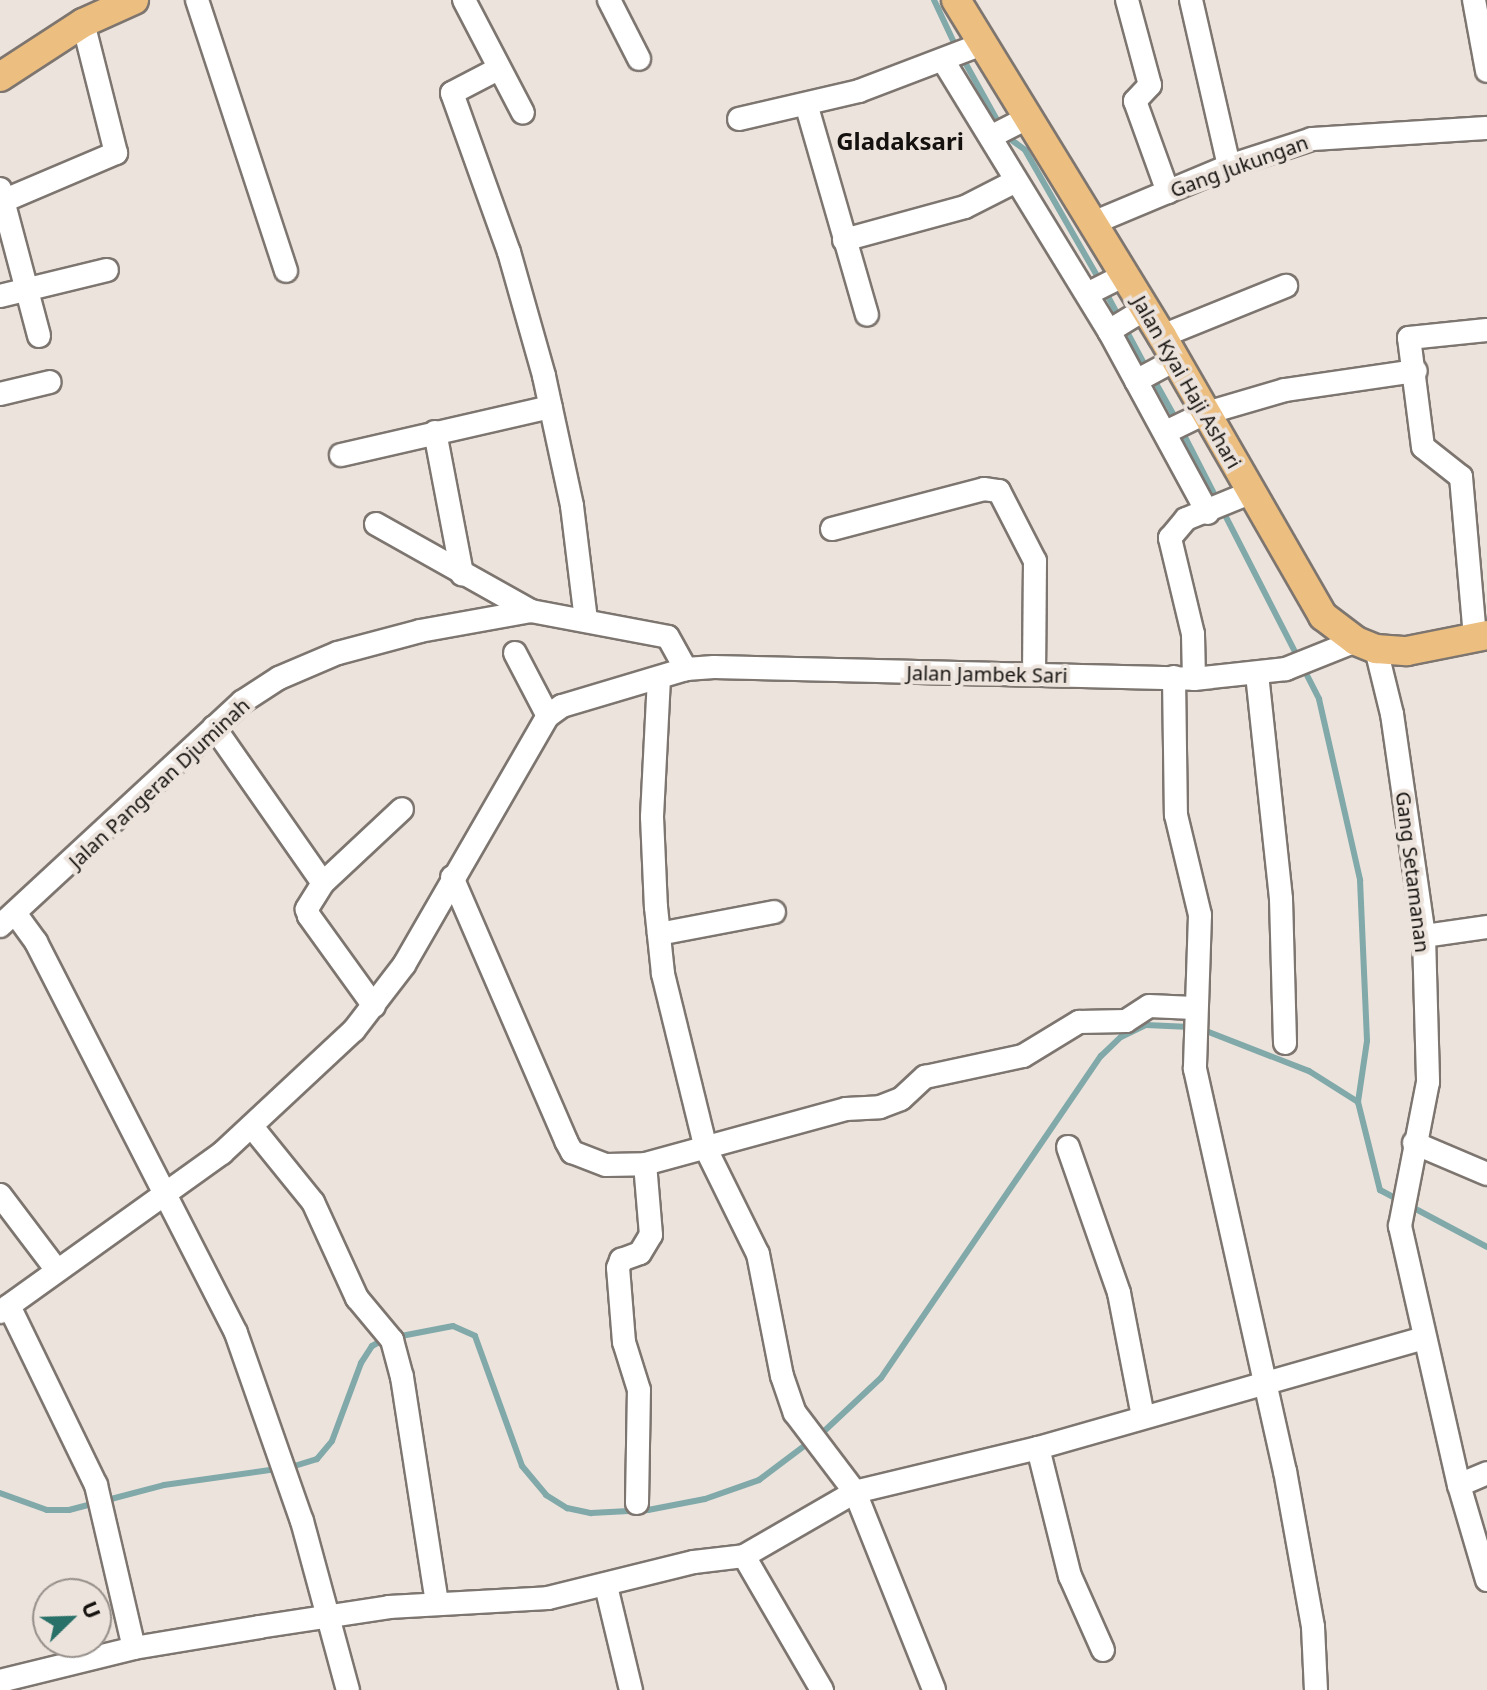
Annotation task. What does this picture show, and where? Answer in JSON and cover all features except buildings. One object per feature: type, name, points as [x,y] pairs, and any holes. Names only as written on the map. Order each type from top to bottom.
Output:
[{"type":"main road","points":[[0,77],[83,23],[134,0]]},
{"type":"main road","name":"Jalan Kyai Haji Ashari","points":[[956,0],[976,47],[1022,121],[1093,223],[1119,278],[1246,495],[1323,616],[1366,645]]},
{"type":"main road","points":[[1366,645],[1407,651],[1481,636]]},
{"type":"street","points":[[197,0],[286,271]]},
{"type":"street","points":[[464,0],[523,113]]},
{"type":"street","points":[[609,0],[639,59]]},
{"type":"street","points":[[1127,0],[1150,85],[1135,101],[1168,192]]},
{"type":"street","points":[[1191,0],[1229,166]]},
{"type":"street","points":[[1474,0],[1487,71]]},
{"type":"street","points":[[39,336],[2,195],[116,153],[83,23]]},
{"type":"street","points":[[739,119],[807,107],[945,61],[976,47]]},
{"type":"street","points":[[945,61],[1109,331],[1212,512]]},
{"type":"street","points":[[498,69],[456,86],[452,93],[509,252],[551,407],[572,506],[586,620]]},
{"type":"street","points":[[807,107],[867,315]]},
{"type":"street","points":[[996,134],[1022,121]]},
{"type":"street","name":"Gang Jukungan","points":[[1093,223],[1229,166],[1344,133],[1487,128]]},
{"type":"street","points":[[844,240],[965,207],[1016,181]]},
{"type":"street","points":[[0,296],[107,270]]},
{"type":"street","points":[[1087,294],[1119,278]]},
{"type":"street","points":[[1136,381],[1216,310],[1286,286]]},
{"type":"street","points":[[1109,331],[1140,313]]},
{"type":"street","points":[[1481,636],[1461,477],[1424,451],[1416,371],[1409,338],[1487,330]]},
{"type":"street","points":[[1166,432],[1198,416],[1310,384],[1416,371]]},
{"type":"street","points":[[0,394],[50,382]]},
{"type":"street","points":[[341,455],[551,407]]},
{"type":"street","points":[[435,432],[462,574]]},
{"type":"street","points":[[832,529],[984,489],[999,491],[1035,561],[1034,675]]},
{"type":"street","points":[[1246,495],[1179,524],[1170,538],[1193,634],[1184,678],[1176,815],[1200,915],[1192,1038],[1198,1087],[1264,1382],[1313,1627],[1316,1690]]},
{"type":"street","points":[[376,524],[531,611]]},
{"type":"street","name":"Jalan Pangeran Djuminah","points":[[8,920],[214,727],[279,678],[338,653],[420,631],[531,611],[668,637],[686,669]]},
{"type":"street","name":"Jalan Jambek Sari","points":[[548,716],[583,698],[686,669],[1184,678],[1257,674],[1286,669],[1366,645]]},
{"type":"street","name":"Gang Setamanan","points":[[1366,645],[1392,714],[1424,936],[1428,1082],[1404,1189],[1400,1226],[1423,1338],[1459,1485],[1487,1580]]},
{"type":"street","points":[[134,1648],[106,1515],[96,1485],[4,1309],[253,1128],[374,1006],[404,965],[452,877],[548,716],[515,653]]},
{"type":"street","points":[[1257,674],[1281,899],[1285,1043]]},
{"type":"street","points":[[659,678],[652,817],[659,934],[663,974],[706,1149],[740,1208],[758,1254],[782,1376],[802,1427],[855,1492],[934,1690]]},
{"type":"street","points":[[214,727],[323,883]]},
{"type":"street","points":[[374,1006],[307,909],[323,883],[402,809]]},
{"type":"street","points":[[452,877],[572,1152],[606,1165],[645,1164],[846,1109],[895,1102],[925,1077],[1023,1056],[1079,1022],[1126,1021],[1149,1006],[1194,1011]]},
{"type":"street","points":[[659,934],[774,912]]},
{"type":"street","points":[[8,920],[36,942],[236,1333],[287,1480],[348,1690]]},
{"type":"street","points":[[1424,936],[1487,927]]},
{"type":"street","points":[[253,1128],[313,1202],[357,1298],[392,1340],[402,1377],[437,1603]]},
{"type":"street","points":[[1414,1143],[1487,1174]]},
{"type":"street","points":[[1068,1147],[1119,1293],[1143,1417]]},
{"type":"street","points":[[637,1503],[639,1390],[624,1342],[618,1268],[621,1260],[640,1253],[651,1235],[645,1164]]},
{"type":"street","points":[[0,1195],[56,1269]]},
{"type":"street","points":[[0,1681],[134,1648],[328,1616],[437,1603],[548,1598],[694,1562],[744,1556],[855,1492],[1038,1448],[1423,1338]]},
{"type":"street","points":[[1038,1448],[1070,1576],[1103,1650]]},
{"type":"street","points":[[1459,1485],[1487,1473]]},
{"type":"street","points":[[744,1556],[822,1690]]},
{"type":"street","points":[[606,1586],[631,1690]]},
{"type":"waterway","points":[[934,0],[956,47]]},
{"type":"waterway","points":[[962,57],[1006,136],[1025,150],[1100,281]]},
{"type":"waterway","points":[[1105,291],[1147,369]]},
{"type":"waterway","points":[[1153,378],[1177,421]]},
{"type":"waterway","points":[[1182,431],[1319,699],[1360,880],[1367,1041],[1358,1102],[1380,1190],[1487,1247]]},
{"type":"waterway","points":[[820,1435],[881,1378],[1101,1056],[1121,1037],[1146,1025],[1190,1027]]},
{"type":"waterway","points":[[1201,1029],[1309,1071],[1358,1102]]},
{"type":"waterway","points":[[396,1337],[453,1326],[475,1336],[522,1466],[546,1495],[567,1508],[591,1513],[648,1510],[705,1499],[759,1480],[811,1441]]},
{"type":"waterway","points":[[288,1468],[317,1459],[332,1441],[361,1363],[372,1346],[385,1339]]},
{"type":"waterway","points":[[0,1493],[47,1510],[69,1510],[164,1485],[277,1469]]},
{"type":"district","name":"Gladaksari","points":[[900,141]]}]
